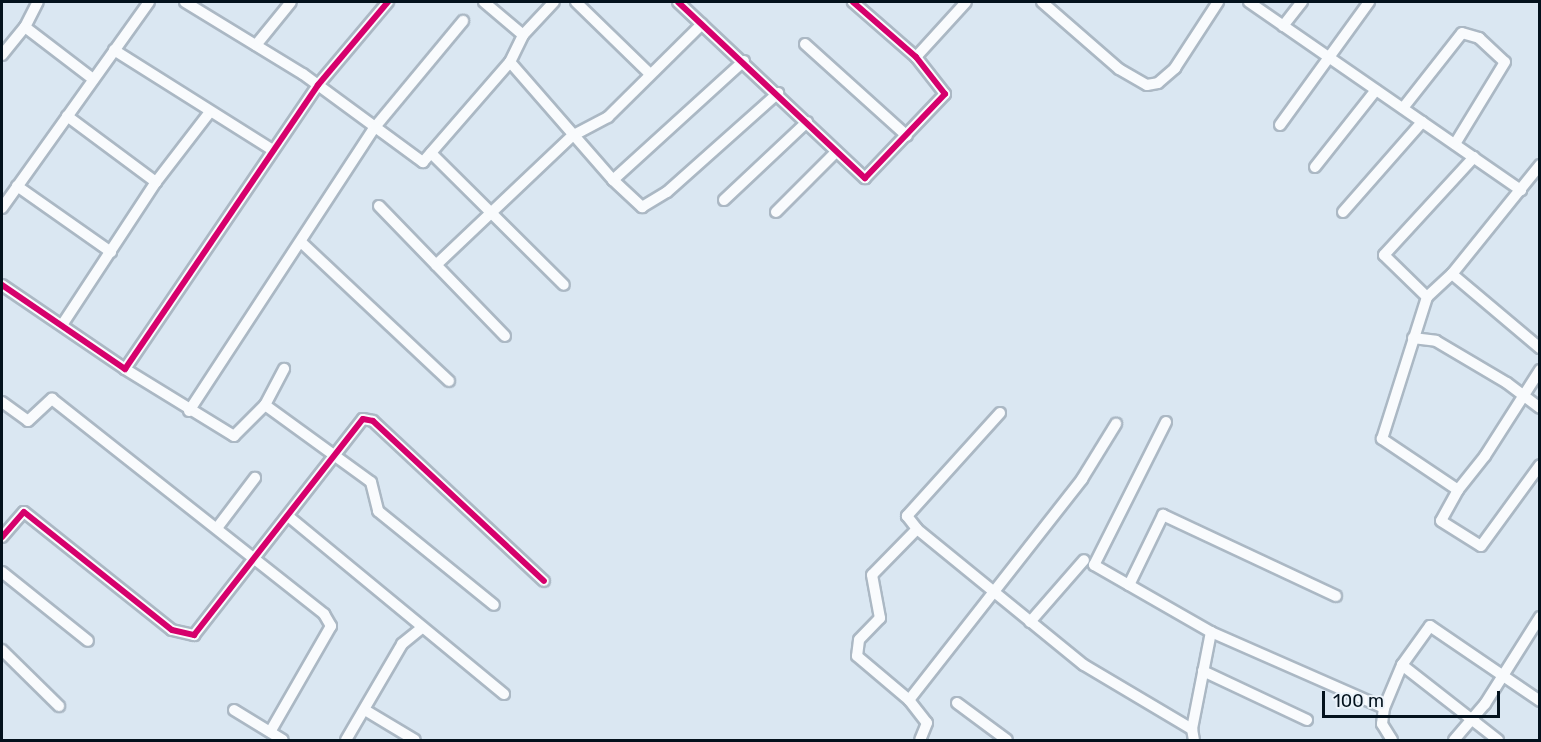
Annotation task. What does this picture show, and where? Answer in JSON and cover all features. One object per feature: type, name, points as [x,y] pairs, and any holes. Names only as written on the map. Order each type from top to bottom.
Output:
[{"type":"street","points":[[2,55],[25,27],[38,2]]},
{"type":"street","points":[[2,208],[149,2]]},
{"type":"street","points":[[255,45],[291,2]]},
{"type":"street","points":[[125,369],[318,85],[388,2]]},
{"type":"street","points":[[484,2],[523,35]]},
{"type":"street","points":[[576,2],[649,73]]},
{"type":"street","points":[[678,2],[778,93],[835,153],[865,178],[945,98],[941,87],[916,57],[853,2]]},
{"type":"street","points":[[916,57],[966,2]]},
{"type":"street","points":[[1042,2],[1119,69],[1147,85],[1158,83],[1175,68],[1218,2]]},
{"type":"street","points":[[1249,2],[1521,189]]},
{"type":"street","points":[[1283,26],[1302,2]]},
{"type":"street","points":[[1280,125],[1369,2]]},
{"type":"street","points":[[190,3],[318,85],[423,162],[510,62],[523,35],[550,3]]},
{"type":"street","points":[[189,411],[375,127],[463,21]]},
{"type":"street","points":[[436,265],[489,212],[572,136],[608,117],[649,73],[702,24]]},
{"type":"street","points":[[25,27],[93,80]]},
{"type":"street","points":[[1403,108],[1462,33],[1479,38],[1505,62],[1455,144]]},
{"type":"street","points":[[805,44],[907,136]]},
{"type":"street","points":[[114,50],[273,150]]},
{"type":"street","points":[[613,180],[744,61]]},
{"type":"street","points":[[510,62],[572,136],[634,203],[645,207],[778,93]]},
{"type":"street","points":[[1315,166],[1376,90]]},
{"type":"street","points":[[62,325],[156,182],[210,112]]},
{"type":"street","points":[[67,116],[156,182]]},
{"type":"street","points":[[724,200],[807,122]]},
{"type":"street","points":[[1343,212],[1422,122]]},
{"type":"street","points":[[431,153],[564,285]]},
{"type":"street","points":[[776,212],[835,153]]},
{"type":"street","points":[[1427,297],[1384,255],[1474,157]]},
{"type":"street","points":[[1458,490],[1382,439],[1427,297],[1452,274],[1539,165]]},
{"type":"street","points":[[16,186],[111,252]]},
{"type":"street","points":[[379,206],[505,336]]},
{"type":"street","points":[[301,242],[449,381]]},
{"type":"street","points":[[1452,274],[1539,348]]},
{"type":"street","points":[[2,285],[189,411],[234,436],[265,405],[284,369]]},
{"type":"street","points":[[1413,338],[1436,341],[1539,408]]},
{"type":"street","points":[[1539,370],[1458,490],[1441,521],[1481,546],[1539,465]]},
{"type":"street","points":[[2,402],[28,421],[51,399],[324,614],[331,626],[270,732]]},
{"type":"street","points":[[265,405],[371,482],[378,511],[494,605]]},
{"type":"street","points":[[1000,413],[907,516],[917,529],[1084,665],[1192,729]]},
{"type":"street","points":[[2,537],[24,512],[172,630],[194,635],[363,419],[374,421],[544,581]]},
{"type":"street","points":[[1166,422],[1094,565],[1211,632],[1384,708]]},
{"type":"street","points":[[909,700],[1082,479],[1116,424]]},
{"type":"street","points":[[217,528],[255,478]]},
{"type":"street","points":[[1129,585],[1162,515],[1336,596]]},
{"type":"street","points":[[288,516],[504,694]]},
{"type":"street","points":[[917,529],[872,575],[880,618],[859,640],[857,656],[909,700],[927,723],[921,740]]},
{"type":"street","points":[[1030,622],[1084,560]]},
{"type":"street","points":[[2,572],[88,640]]},
{"type":"street","points":[[1454,741],[1504,674],[1539,617]]},
{"type":"street","points":[[1392,741],[1382,724],[1384,708],[1402,665],[1430,626],[1504,674],[1539,701]]},
{"type":"street","points":[[346,741],[402,644],[422,628]]},
{"type":"street","points":[[1194,741],[1192,729],[1211,632]]},
{"type":"street","points":[[2,650],[58,706]]},
{"type":"street","points":[[1402,665],[1498,741]]},
{"type":"street","points":[[1203,671],[1307,720]]},
{"type":"street","points":[[957,703],[1007,741]]},
{"type":"street","points":[[234,710],[283,741]]},
{"type":"street","points":[[365,710],[415,741]]},
{"type":"cycle path","points":[[2,285],[125,369],[318,85],[388,2]]},
{"type":"cycle path","points":[[678,2],[865,178],[945,94],[916,57],[853,2]]},
{"type":"cycle path","points":[[2,537],[24,512],[172,630],[194,635],[363,419],[373,421],[544,581]]}]
